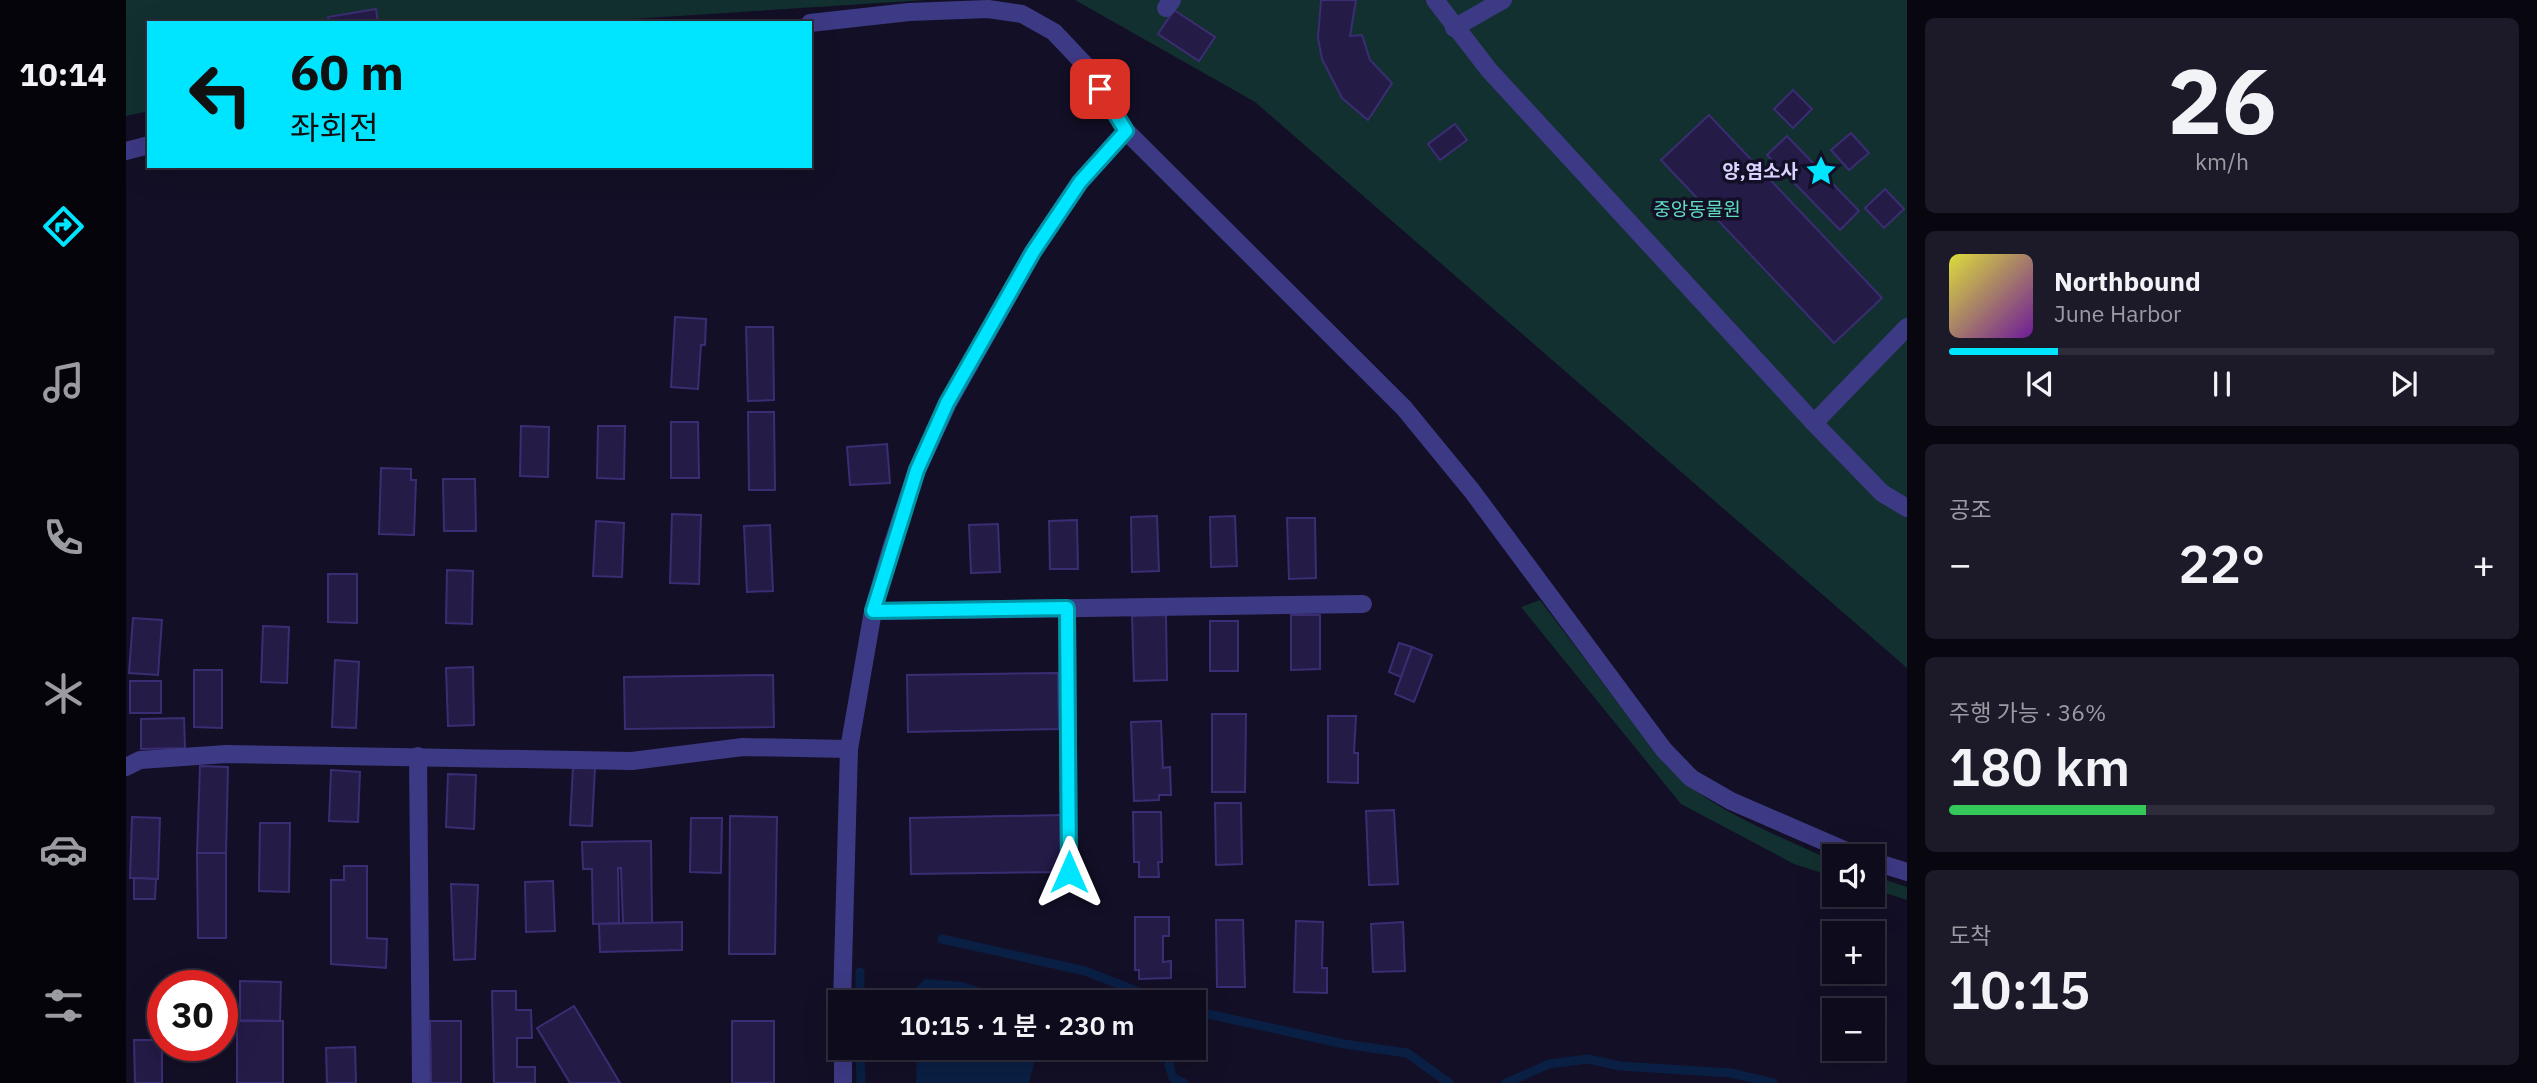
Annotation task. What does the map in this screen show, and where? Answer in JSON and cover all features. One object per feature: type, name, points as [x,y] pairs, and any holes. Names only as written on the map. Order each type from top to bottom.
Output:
[{"type":"street","points":[[1435,0],[1489,70],[1814,423],[1882,494],[1907,508]]},
{"type":"street","points":[[1454,28],[1503,0]]},
{"type":"street","points":[[812,23],[909,12],[988,9],[1021,14],[1054,32],[1087,68],[1126,131],[1404,408],[1472,491],[1664,750],[1691,778],[1731,801],[1830,844]]},
{"type":"street","points":[[842,990],[849,750],[873,611],[917,470],[947,403],[1033,252],[1080,182],[1126,131]]},
{"type":"street","points":[[126,151],[147,146]]},
{"type":"street","points":[[1814,423],[1907,327]]},
{"type":"street","points":[[873,611],[1363,604]]},
{"type":"street","points":[[1067,608],[1069,872]]},
{"type":"street","points":[[126,767],[140,760],[226,754],[632,761],[743,747],[849,750]]},
{"type":"street","points":[[418,756],[421,1083]]},
{"type":"street","points":[[1885,865],[1907,872]]},
{"type":"street","points":[[842,1060],[843,1083]]},
{"type":"green space","points":[[126,0],[926,0],[601,21],[147,21],[147,111],[126,116]]},
{"type":"green space","name":"중앙동물원","points":[[1075,0],[1907,0],[1907,668],[1255,102]]},
{"type":"green space","points":[[1540,600],[1663,762],[1681,779],[1722,808],[1822,856],[1822,873],[1794,864],[1681,804],[1521,607]]},
{"type":"green space","points":[[1885,880],[1907,887],[1907,900],[1885,893]]},
{"type":"water","points":[[925,979],[962,982],[987,990],[915,990]]},
{"type":"water","points":[[917,1060],[1035,1060],[1029,1083],[916,1083]]},
{"type":"building","points":[[1321,0],[1356,0],[1350,36],[1362,35],[1370,60],[1392,83],[1368,120],[1342,98],[1322,59],[1318,38]]},
{"type":"building","points":[[376,9],[378,21],[329,21],[328,17]]},
{"type":"building","points":[[1174,10],[1215,37],[1199,61],[1158,34]]},
{"type":"building","points":[[1793,90],[1812,109],[1793,128],[1774,109]]},
{"type":"building","points":[[1709,115],[1882,298],[1834,343],[1661,160]]},
{"type":"building","points":[[1455,124],[1467,140],[1440,160],[1428,144]]},
{"type":"building","points":[[1851,133],[1869,153],[1849,170],[1831,150]]},
{"type":"building","points":[[1787,136],[1859,211],[1840,230],[1767,155]]},
{"type":"building","points":[[1885,189],[1904,209],[1884,228],[1865,208]]},
{"type":"building","points":[[675,317],[706,319],[698,389],[671,387]]},
{"type":"building","points":[[746,327],[773,327],[774,400],[748,401]]},
{"type":"building","points":[[748,412],[774,412],[775,490],[749,490]]},
{"type":"building","points":[[671,422],[698,422],[699,478],[671,478]]},
{"type":"building","points":[[521,426],[549,427],[548,477],[520,476]]},
{"type":"building","points":[[598,426],[625,426],[624,479],[597,478]]},
{"type":"building","points":[[887,444],[890,483],[850,485],[847,447]]},
{"type":"building","points":[[381,468],[411,469],[411,480],[416,480],[414,535],[379,534]]},
{"type":"building","points":[[443,479],[475,479],[476,531],[444,531]]},
{"type":"building","points":[[672,514],[701,515],[699,584],[670,583]]},
{"type":"building","points":[[1157,516],[1159,571],[1132,572],[1131,517]]},
{"type":"building","points":[[1235,516],[1237,566],[1211,567],[1210,517]]},
{"type":"building","points":[[1287,518],[1315,518],[1316,578],[1289,579]]},
{"type":"building","points":[[1077,520],[1078,569],[1050,569],[1049,521]]},
{"type":"building","points":[[596,521],[624,523],[622,577],[593,576]]},
{"type":"building","points":[[998,524],[1000,572],[971,573],[969,525]]},
{"type":"building","points":[[770,525],[773,591],[747,592],[744,526]]},
{"type":"building","points":[[447,570],[473,571],[472,624],[446,623]]},
{"type":"building","points":[[328,574],[357,574],[357,623],[328,622]]},
{"type":"building","points":[[1166,615],[1167,680],[1134,681],[1132,616]]},
{"type":"building","points":[[1291,615],[1320,615],[1320,669],[1291,670]]},
{"type":"building","points":[[133,618],[162,620],[158,675],[129,673]]},
{"type":"building","points":[[1210,621],[1238,621],[1238,671],[1210,671]]},
{"type":"building","points":[[263,626],[289,627],[287,683],[261,682]]},
{"type":"building","points":[[1399,643],[1412,647],[1401,677],[1389,672]]},
{"type":"building","points":[[1412,647],[1432,655],[1414,702],[1395,694]]},
{"type":"building","points":[[335,660],[359,662],[356,728],[332,727]]},
{"type":"building","points":[[473,667],[474,725],[448,726],[446,668]]},
{"type":"building","points":[[194,670],[222,670],[222,728],[194,727]]},
{"type":"building","points":[[1058,673],[1059,729],[908,732],[907,675]]},
{"type":"building","points":[[773,675],[774,727],[625,729],[624,677]]},
{"type":"building","points":[[130,681],[161,681],[161,713],[130,713]]},
{"type":"building","points":[[1212,714],[1246,714],[1245,792],[1212,792]]},
{"type":"building","points":[[1328,716],[1356,716],[1354,753],[1358,753],[1358,783],[1328,782]]},
{"type":"building","points":[[184,718],[185,748],[141,749],[141,719]]},
{"type":"building","points":[[1161,721],[1163,768],[1170,767],[1171,795],[1159,795],[1159,800],[1134,801],[1131,722]]},
{"type":"building","points":[[200,766],[228,767],[226,853],[197,853]]},
{"type":"building","points":[[573,766],[595,767],[592,826],[570,825]]},
{"type":"building","points":[[331,770],[360,772],[358,822],[329,821]]},
{"type":"building","points":[[448,774],[476,775],[474,829],[446,827]]},
{"type":"building","points":[[1215,803],[1241,803],[1242,864],[1216,865]]},
{"type":"building","points":[[1394,810],[1398,884],[1369,885],[1366,811]]},
{"type":"building","points":[[1133,812],[1161,812],[1162,862],[1158,862],[1159,877],[1139,877],[1139,862],[1134,862]]},
{"type":"building","points":[[1061,815],[1062,872],[911,874],[910,818]]},
{"type":"building","points":[[730,816],[777,817],[775,954],[729,954]]},
{"type":"building","points":[[132,817],[160,818],[158,879],[130,878]]},
{"type":"building","points":[[691,818],[722,818],[721,873],[690,872]]},
{"type":"building","points":[[260,823],[290,823],[289,892],[259,891]]},
{"type":"building","points":[[651,841],[652,923],[623,923],[621,868],[618,868],[619,923],[593,924],[592,869],[583,869],[582,842]]},
{"type":"building","points":[[197,853],[226,853],[226,938],[198,938]]},
{"type":"building","points":[[344,866],[367,866],[367,938],[387,939],[386,968],[331,964],[331,880],[344,880]]},
{"type":"building","points":[[134,878],[156,879],[155,899],[134,899]]},
{"type":"building","points":[[553,881],[555,931],[526,932],[525,882]]},
{"type":"building","points":[[451,884],[478,885],[475,959],[454,960]]},
{"type":"building","points":[[1135,917],[1169,917],[1169,936],[1163,936],[1163,962],[1171,961],[1171,978],[1139,979],[1139,970],[1135,970]]},
{"type":"building","points":[[1216,920],[1243,920],[1245,987],[1217,987]]},
{"type":"building","points":[[1296,921],[1323,922],[1322,968],[1327,968],[1327,993],[1294,992]]},
{"type":"building","points":[[682,922],[682,950],[600,952],[599,924]]},
{"type":"building","points":[[1403,922],[1405,971],[1373,972],[1371,924]]},
{"type":"building","points":[[240,981],[281,982],[280,1021],[240,1020]]},
{"type":"building","points":[[492,991],[516,991],[516,1010],[531,1010],[532,1038],[517,1038],[517,1067],[535,1067],[535,1083],[494,1083]]},
{"type":"building","points":[[574,1006],[620,1083],[570,1083],[537,1028]]},
{"type":"building","points":[[238,1021],[283,1021],[283,1083],[237,1083]]},
{"type":"building","points":[[430,1021],[461,1021],[461,1083],[431,1083]]},
{"type":"building","points":[[732,1021],[774,1021],[774,1083],[732,1083]]},
{"type":"building","points":[[134,1040],[147,1040],[147,1061],[162,1061],[162,1083],[135,1083]]},
{"type":"building","points":[[355,1047],[356,1083],[327,1083],[326,1048]]},
{"type":"waterway","points":[[942,939],[1085,971],[1134,990]]},
{"type":"waterway","points":[[860,972],[860,990]]},
{"type":"waterway","points":[[1206,1014],[1344,1044],[1407,1053],[1449,1083]]},
{"type":"waterway","points":[[1506,1083],[1549,1064],[1588,1059],[1620,1066],[1731,1073],[1773,1083]]},
{"type":"waterway","points":[[860,1060],[861,1083]]},
{"type":"waterway","points":[[1170,1060],[1173,1078],[1184,1083]]},
{"type":"place","name":"양,염소사","points":[[1821,171]]},
{"type":"route","points":[[1069,872],[1067,608],[873,611],[917,470],[947,403],[1033,252],[1080,182],[1126,131],[1100,89]]}]
